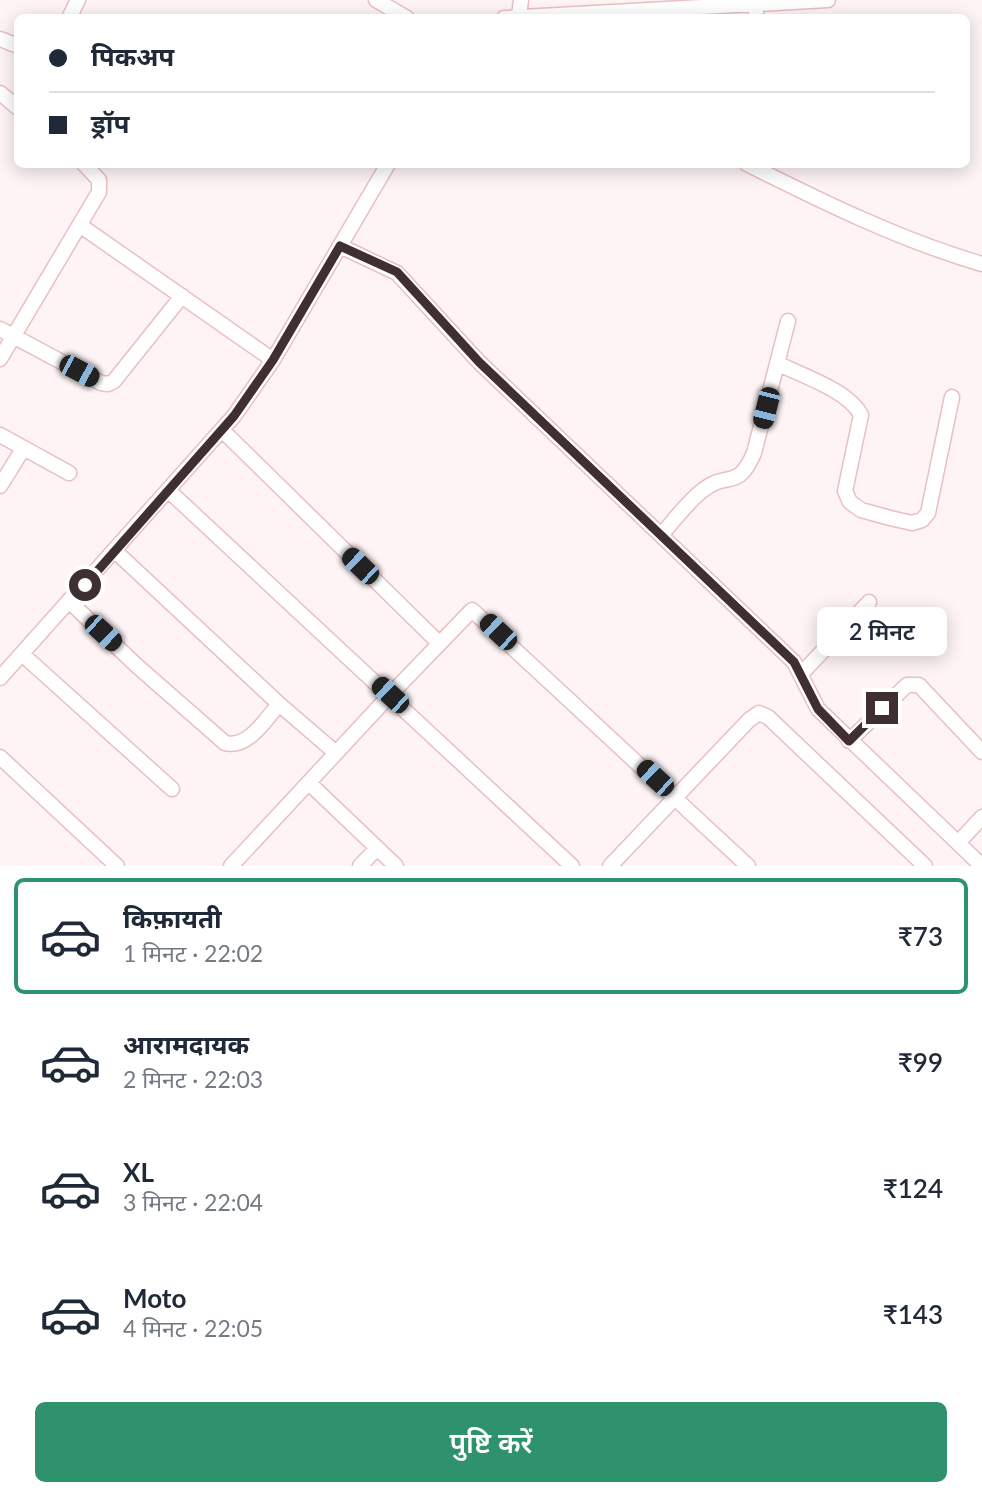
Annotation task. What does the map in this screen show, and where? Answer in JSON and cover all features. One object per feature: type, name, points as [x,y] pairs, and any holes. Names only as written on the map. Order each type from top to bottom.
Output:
[{"type":"street","points":[[376,0],[400,14]]},
{"type":"street","points":[[515,11],[609,5],[756,10],[828,0]]},
{"type":"street","points":[[0,93],[14,105]]},
{"type":"street","points":[[0,359],[6,332],[81,226],[100,188],[97,176],[88,168]]},
{"type":"street","points":[[0,678],[222,430],[273,360],[386,168]]},
{"type":"street","points":[[755,168],[852,216],[940,252],[982,264]]},
{"type":"street","points":[[81,226],[273,360]]},
{"type":"street","points":[[340,246],[397,272],[479,362],[794,662],[802,673],[818,709],[982,866]]},
{"type":"street","points":[[6,332],[101,383],[108,384],[114,381],[182,296]]},
{"type":"street","points":[[661,535],[704,489],[746,472],[754,453],[788,321]]},
{"type":"street","points":[[777,363],[855,404],[861,415],[860,425],[845,491],[850,502],[861,510],[901,521],[912,523],[922,520],[928,513],[953,397]]},
{"type":"street","points":[[222,430],[439,643]]},
{"type":"street","points":[[0,435],[69,473]]},
{"type":"street","points":[[0,486],[23,449]]},
{"type":"street","points":[[169,491],[572,866]]},
{"type":"street","points":[[115,551],[279,704],[336,753]]},
{"type":"street","points":[[70,601],[136,665],[225,743],[238,744],[248,738],[279,704]]},
{"type":"street","points":[[802,673],[869,602]]},
{"type":"street","points":[[231,866],[467,613],[476,611],[748,866]]},
{"type":"street","points":[[22,654],[172,789]]},
{"type":"street","points":[[849,741],[907,685],[912,684],[919,685],[982,752]]},
{"type":"street","points":[[610,866],[749,720],[759,713],[925,866]]},
{"type":"street","points":[[0,757],[117,866]]},
{"type":"street","points":[[309,783],[396,866]]},
{"type":"street","points":[[958,843],[982,817]]},
{"type":"street","points":[[360,866],[377,848]]},
{"type":"route","points":[[85,585],[234,416],[273,360],[340,246],[397,272],[479,362],[794,662],[802,673],[818,709],[849,741],[882,708]]}]
